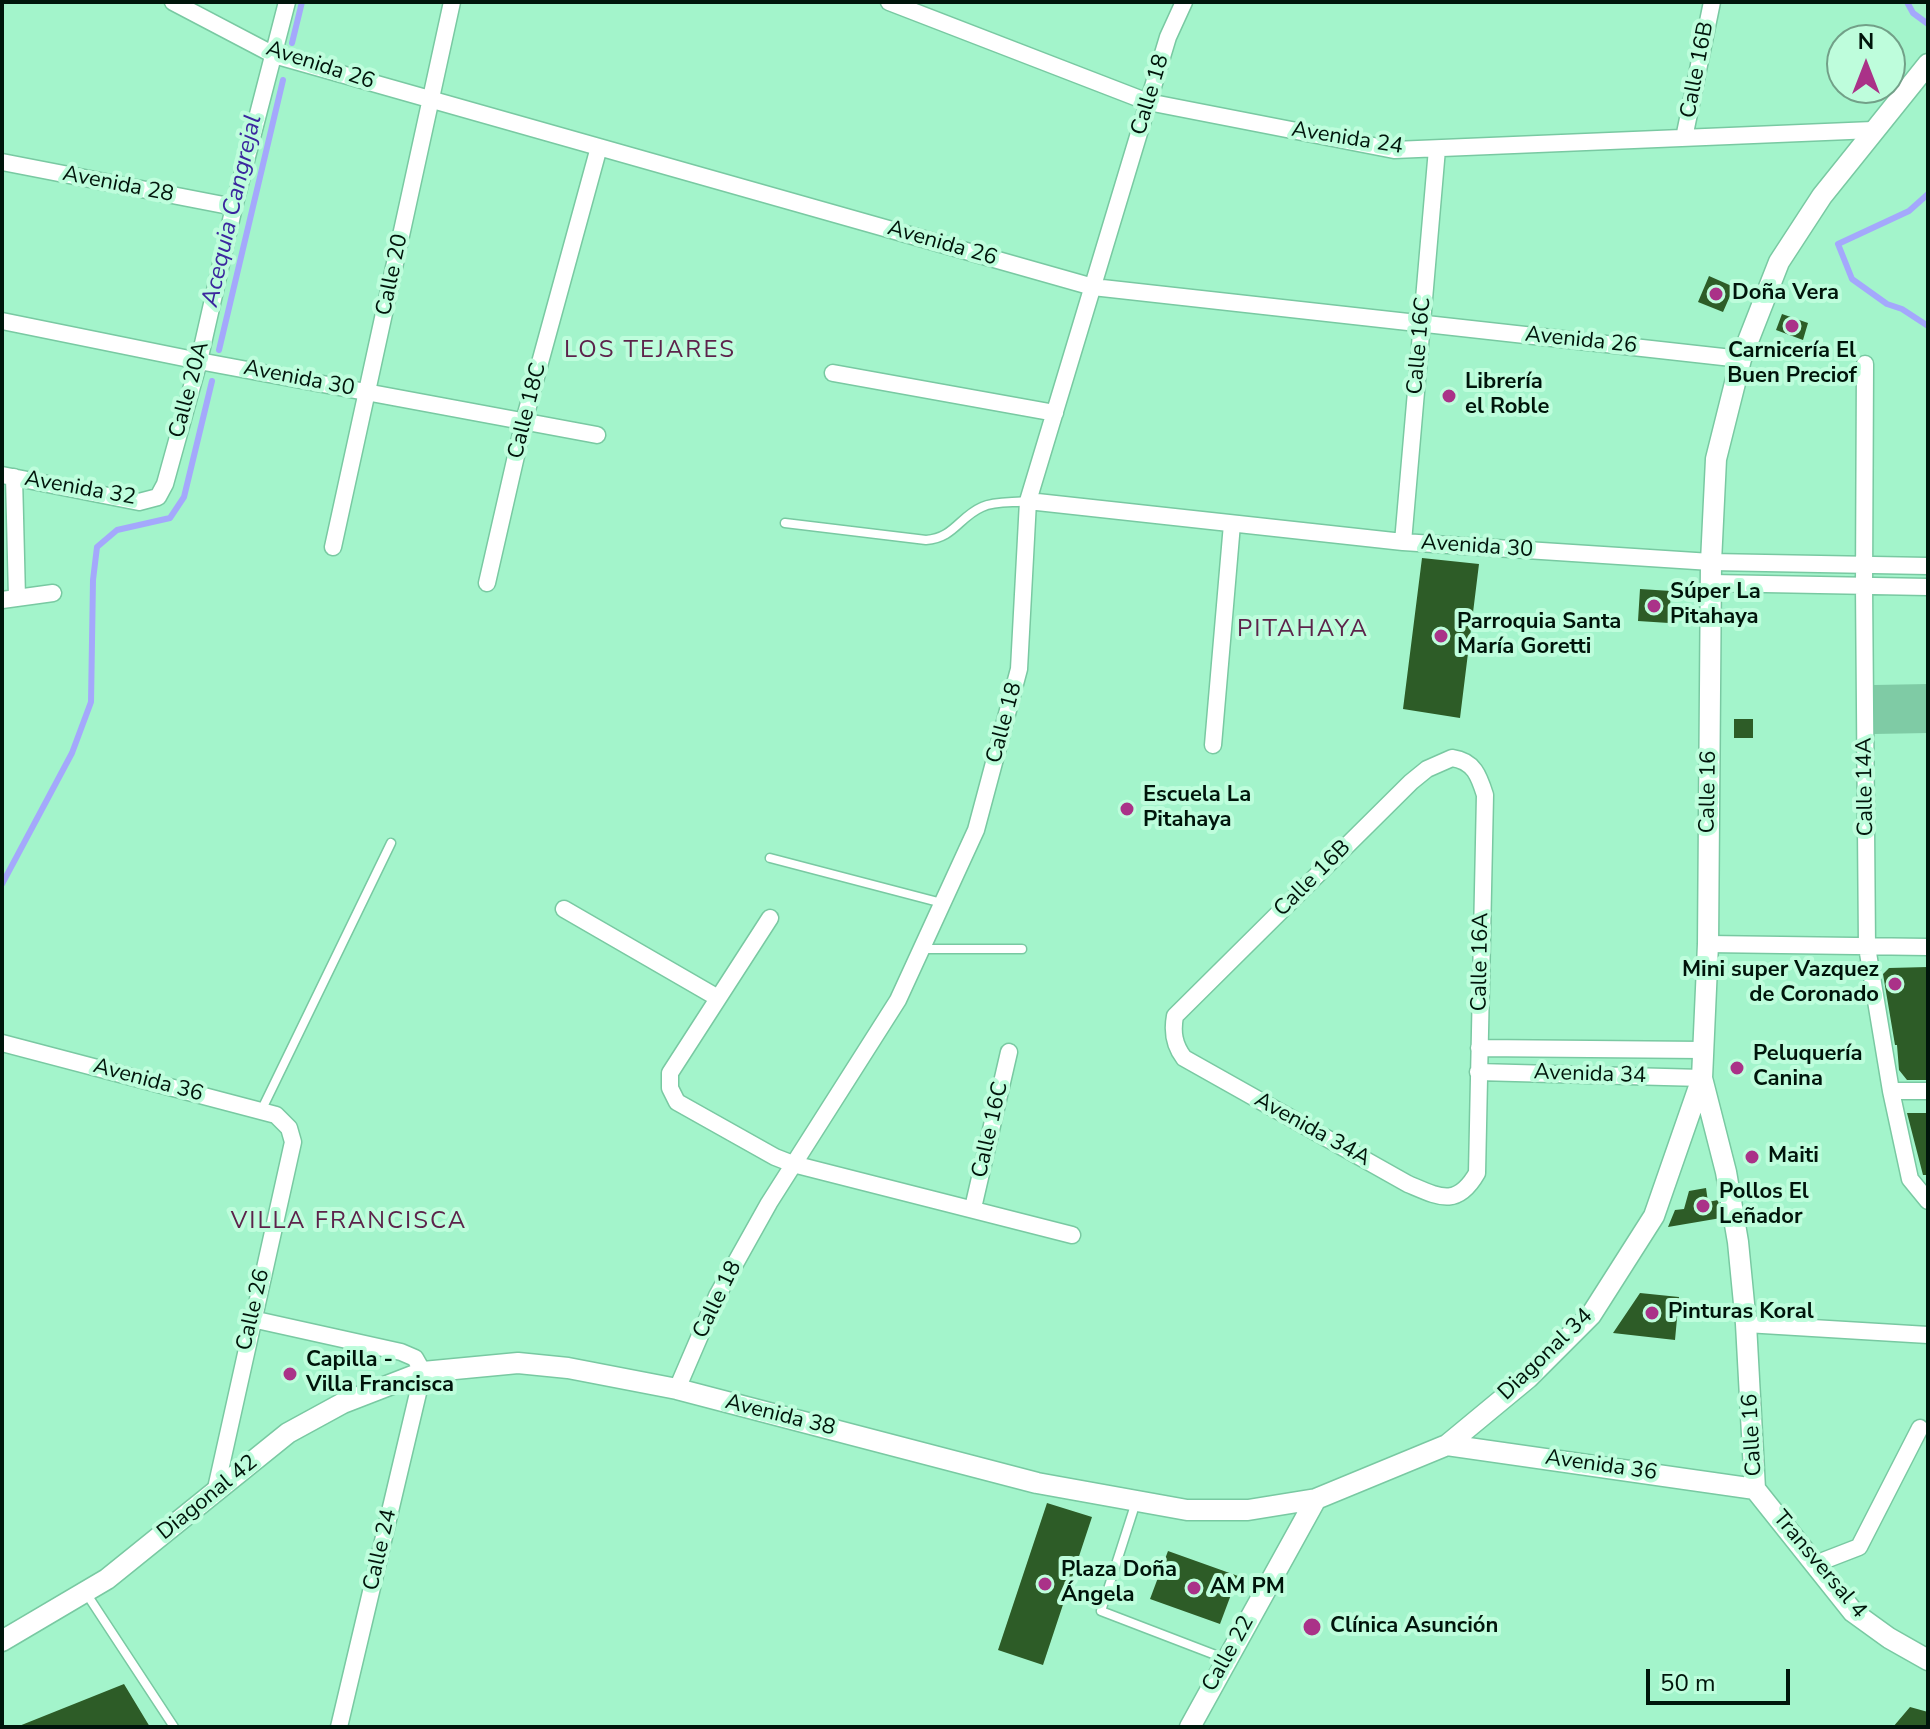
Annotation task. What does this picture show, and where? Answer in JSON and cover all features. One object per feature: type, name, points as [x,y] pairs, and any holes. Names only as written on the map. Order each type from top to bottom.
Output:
[{"type":"street","name":"Avenida 26","points":[[173,2],[274,55],[1093,287],[1741,359]]},
{"type":"street","name":"Calle 20A","points":[[158,497],[165,484],[199,361],[234,207],[287,2]]},
{"type":"street","name":"Calle 20","points":[[333,547],[452,2]]},
{"type":"street","name":"Avenida 24","points":[[889,2],[1148,102],[1394,150],[1873,130]]},
{"type":"street","name":"Calle 18","points":[[677,1389],[717,1296],[793,1164],[898,1000],[976,830],[1019,669],[1028,501],[1168,37],[1184,2]]},
{"type":"street","name":"Calle 16B","points":[[1684,138],[1712,2]]},
{"type":"street","name":"Calle 16","points":[[1755,1489],[1738,1242],[1726,1172],[1702,1078],[1708,944],[1711,573],[1716,459],[1741,359],[1779,262],[1822,196],[1928,64]]},
{"type":"street","name":"Calle 18C","points":[[487,583],[524,421],[599,147]]},
{"type":"street","name":"Calle 16C","points":[[1403,542],[1437,149]]},
{"type":"street","name":"Avenida 28","points":[[2,162],[234,207]]},
{"type":"street","name":"Avenida 30","points":[[2,321],[597,435]]},
{"type":"street","name":"Calle 14A","points":[[1865,364],[1867,947],[1891,1091],[1910,1179],[1928,1201]]},
{"type":"street","points":[[833,373],[1055,413]]},
{"type":"street","points":[[8,476],[10,599],[53,593]]},
{"type":"street","name":"Avenida 32","points":[[8,476],[139,502],[158,497]]},
{"type":"street","name":"Avenida 30","points":[[1028,501],[1711,573],[1864,586],[1928,587]]},
{"type":"street","points":[[1213,745],[1232,524]]},
{"type":"street","name":"Avenida 30","points":[[1711,573],[1864,565],[1928,566]]},
{"type":"street","name":"Calle 16B","points":[[1175,1016],[1411,782],[1444,760],[1461,759]]},
{"type":"street","name":"Calle 16A","points":[[1461,759],[1471,765],[1485,795],[1477,1173]]},
{"type":"street","points":[[564,909],[718,998]]},
{"type":"street","points":[[770,918],[670,1073],[670,1088],[677,1102],[793,1164],[1072,1235]]},
{"type":"street","points":[[1708,944],[1928,947]]},
{"type":"street","name":"Avenida 34A","points":[[1175,1016],[1174,1040],[1184,1058],[1408,1184],[1438,1197],[1449,1198],[1459,1195],[1477,1173]]},
{"type":"street","name":"Avenida 36","points":[[2,1043],[276,1115],[289,1128]]},
{"type":"street","name":"Avenida 34","points":[[1479,1048],[1702,1050]]},
{"type":"street","name":"Calle 16C","points":[[973,1208],[1009,1052]]},
{"type":"street","name":"Avenida 34","points":[[1478,1072],[1702,1078]]},
{"type":"street","name":"Diagonal 34","points":[[1316,1499],[1447,1445],[1528,1378],[1591,1315],[1654,1216],[1702,1078]]},
{"type":"street","points":[[1891,1091],[1928,1091]]},
{"type":"street","name":"Calle 26","points":[[215,1493],[293,1142],[289,1128]]},
{"type":"street","points":[[252,1319],[401,1352],[415,1358],[423,1372]]},
{"type":"street","points":[[1746,1324],[1928,1335]]},
{"type":"street","name":"Avenida 38","points":[[423,1372],[518,1363],[568,1368],[677,1389],[1037,1483],[1187,1510],[1248,1510],[1316,1499]]},
{"type":"street","name":"Diagonal 42","points":[[2,1641],[107,1579],[288,1433],[343,1403],[423,1372]]},
{"type":"street","name":"Calle 24","points":[[339,1727],[423,1372]]},
{"type":"street","points":[[1815,1564],[1859,1547],[1920,1428]]},
{"type":"street","name":"Avenida 36","points":[[1447,1445],[1755,1489]]},
{"type":"street","name":"Transversal 4","points":[[1755,1489],[1853,1612],[1889,1638],[1928,1660]]},
{"type":"street","name":"Calle 22","points":[[1190,1727],[1316,1499]]},
{"type":"lane","points":[[785,523],[939,539],[985,505],[1028,501]]},
{"type":"lane","points":[[261,1111],[391,843]]},
{"type":"lane","points":[[770,858],[942,904]]},
{"type":"lane","points":[[922,949],[1022,949]]},
{"type":"lane","points":[[1136,1501],[1101,1611],[1226,1659]]},
{"type":"lane","points":[[85,1592],[174,1727]]},
{"type":"green space","points":[[1928,684],[1928,733],[1874,734],[1874,685]]},
{"type":"building","name":"Doña Vera","points":[[1709,276],[1734,287],[1723,312],[1698,302]]},
{"type":"building","name":"Carnicería El Buen Preciof","points":[[1782,314],[1808,323],[1803,340],[1776,330]]},
{"type":"building","name":"Parroquia Santa María Goretti","points":[[1422,558],[1479,564],[1460,718],[1403,709]]},
{"type":"building","name":"Súper La Pitahaya","points":[[1640,589],[1671,591],[1669,623],[1638,621]]},
{"type":"building","points":[[1734,719],[1753,719],[1753,738],[1734,738]]},
{"type":"building","points":[[1928,967],[1927,1080],[1907,1080],[1899,1070],[1883,974],[1889,968]]},
{"type":"building","points":[[1907,1113],[1928,1113],[1928,1175],[1923,1175]]},
{"type":"building","name":"Pollos El Leñador","points":[[1706,1188],[1708,1202],[1718,1200],[1721,1218],[1668,1227],[1675,1210],[1684,1209],[1689,1191]]},
{"type":"building","name":"Pinturas Koral","points":[[1640,1293],[1679,1297],[1675,1340],[1613,1333]]},
{"type":"building","name":"Plaza Doña Ángela","points":[[1047,1503],[1092,1517],[1043,1665],[998,1650]]},
{"type":"building","name":"Plaza Doña Ángela","points":[[1168,1551],[1238,1576],[1220,1624],[1150,1599]]},
{"type":"building","points":[[124,1684],[150,1727],[19,1727],[19,1726]]},
{"type":"building","points":[[1910,1707],[1928,1712],[1928,1727],[1893,1727]]},
{"type":"waterway","name":"Acequia Cangrejal","points":[[292,43],[302,2]]},
{"type":"waterway","points":[[1907,2],[1913,13],[1928,24]]},
{"type":"waterway","name":"Acequia Cangrejal","points":[[219,350],[283,80]]},
{"type":"waterway","points":[[1928,194],[1909,211],[1838,244],[1852,279],[1887,304],[1902,309],[1928,326]]},
{"type":"waterway","name":"Acequia Cangrejal","points":[[2,884],[72,753],[91,702],[93,580],[97,547],[117,530],[170,518],[184,497],[212,381]]},
{"type":"place","name":"Doña Vera","points":[[1716,294]]},
{"type":"place","name":"Carnicería El Buen Preciof","points":[[1792,326]]},
{"type":"place","name":"Librería el Roble","points":[[1449,396]]},
{"type":"place","name":"Súper La Pitahaya","points":[[1654,606]]},
{"type":"place","name":"Parroquia Santa María Goretti","points":[[1441,636]]},
{"type":"place","name":"Escuela La Pitahaya","points":[[1127,809]]},
{"type":"place","name":"Mini super Vazquez de Coronado","points":[[1895,984]]},
{"type":"place","name":"Peluquería Canina","points":[[1737,1068]]},
{"type":"place","name":"Maiti","points":[[1752,1157]]},
{"type":"place","name":"Pollos El Leñador","points":[[1703,1206]]},
{"type":"place","name":"Pinturas Koral","points":[[1652,1313]]},
{"type":"place","name":"Capilla - Villa Francisca","points":[[290,1374]]},
{"type":"place","name":"Plaza Doña Ángela","points":[[1045,1584]]},
{"type":"place","name":"AM PM","points":[[1194,1588]]},
{"type":"place","name":"Clínica Asunción","points":[[1312,1627]]},
{"type":"district","name":"LOS TEJARES","points":[[650,351]]},
{"type":"district","name":"PITAHAYA","points":[[1303,630]]},
{"type":"district","name":"VILLA FRANCISCA","points":[[349,1222]]}]
